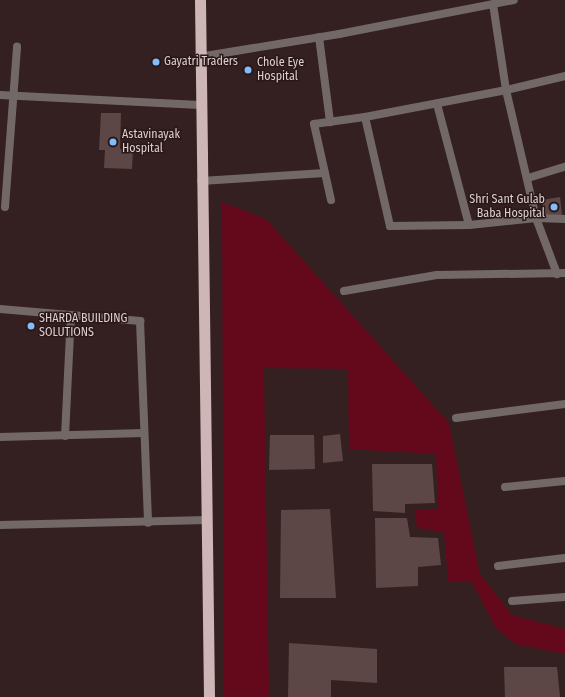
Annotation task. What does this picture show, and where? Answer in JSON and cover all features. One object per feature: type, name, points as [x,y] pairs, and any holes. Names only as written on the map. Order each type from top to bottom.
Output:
[{"type":"highway","points":[[200,0],[199,57],[208,520],[209,697]]},
{"type":"street","points":[[199,57],[319,37],[514,0]]},
{"type":"street","points":[[344,291],[437,276],[561,274],[536,218],[528,178],[506,90],[494,4]]},
{"type":"street","points":[[319,37],[330,122]]},
{"type":"street","points":[[5,207],[17,46]]},
{"type":"street","points":[[331,200],[314,124],[365,117],[437,104],[565,76]]},
{"type":"street","points":[[0,95],[200,105]]},
{"type":"street","points":[[437,104],[469,225]]},
{"type":"street","points":[[365,117],[390,226],[469,225],[536,218],[565,219]]},
{"type":"street","points":[[528,178],[565,167]]},
{"type":"street","points":[[201,181],[325,173]]},
{"type":"street","points":[[0,309],[140,321],[148,523]]},
{"type":"street","points":[[65,436],[71,315]]},
{"type":"street","points":[[456,418],[565,404]]},
{"type":"street","points":[[0,437],[144,433]]},
{"type":"street","points":[[505,487],[565,481]]},
{"type":"street","points":[[0,525],[148,523],[208,520]]},
{"type":"street","points":[[498,566],[565,558]]},
{"type":"street","points":[[512,601],[565,597]]},
{"type":"shaded area","points":[[222,202],[266,219],[449,423],[480,574],[512,615],[565,629],[565,654],[515,644],[496,628],[471,581],[448,582],[444,532],[417,528],[414,509],[438,509],[436,454],[349,449],[348,369],[264,368],[269,697],[224,697]]},
{"type":"building","points":[[101,113],[121,113],[120,149],[133,149],[132,169],[104,168],[105,150],[99,150]]},
{"type":"building","points":[[560,197],[562,215],[545,218],[542,200]]},
{"type":"building","points":[[340,434],[343,461],[323,463],[323,436]]},
{"type":"building","points":[[270,435],[314,435],[315,469],[269,470]]},
{"type":"building","points":[[372,464],[432,464],[435,503],[405,504],[405,513],[373,511]]},
{"type":"building","points":[[330,509],[336,598],[280,598],[281,510]]},
{"type":"building","points":[[375,518],[407,518],[410,537],[438,538],[441,565],[418,567],[418,586],[376,588]]},
{"type":"building","points":[[289,643],[377,649],[377,683],[331,680],[331,697],[288,697]]},
{"type":"building","points":[[504,667],[557,667],[560,697],[505,697]]},
{"type":"place","name":"Gayatri Traders","points":[[156,62]]},
{"type":"place","name":"Chole Eye Hospital","points":[[248,70]]},
{"type":"place","name":"Astavinayak Hospital","points":[[113,142]]},
{"type":"place","name":"Shri Sant Gulab Baba Hospital","points":[[554,207]]},
{"type":"place","name":"SHARDA BUILDING SOLUTIONS","points":[[31,326]]}]
